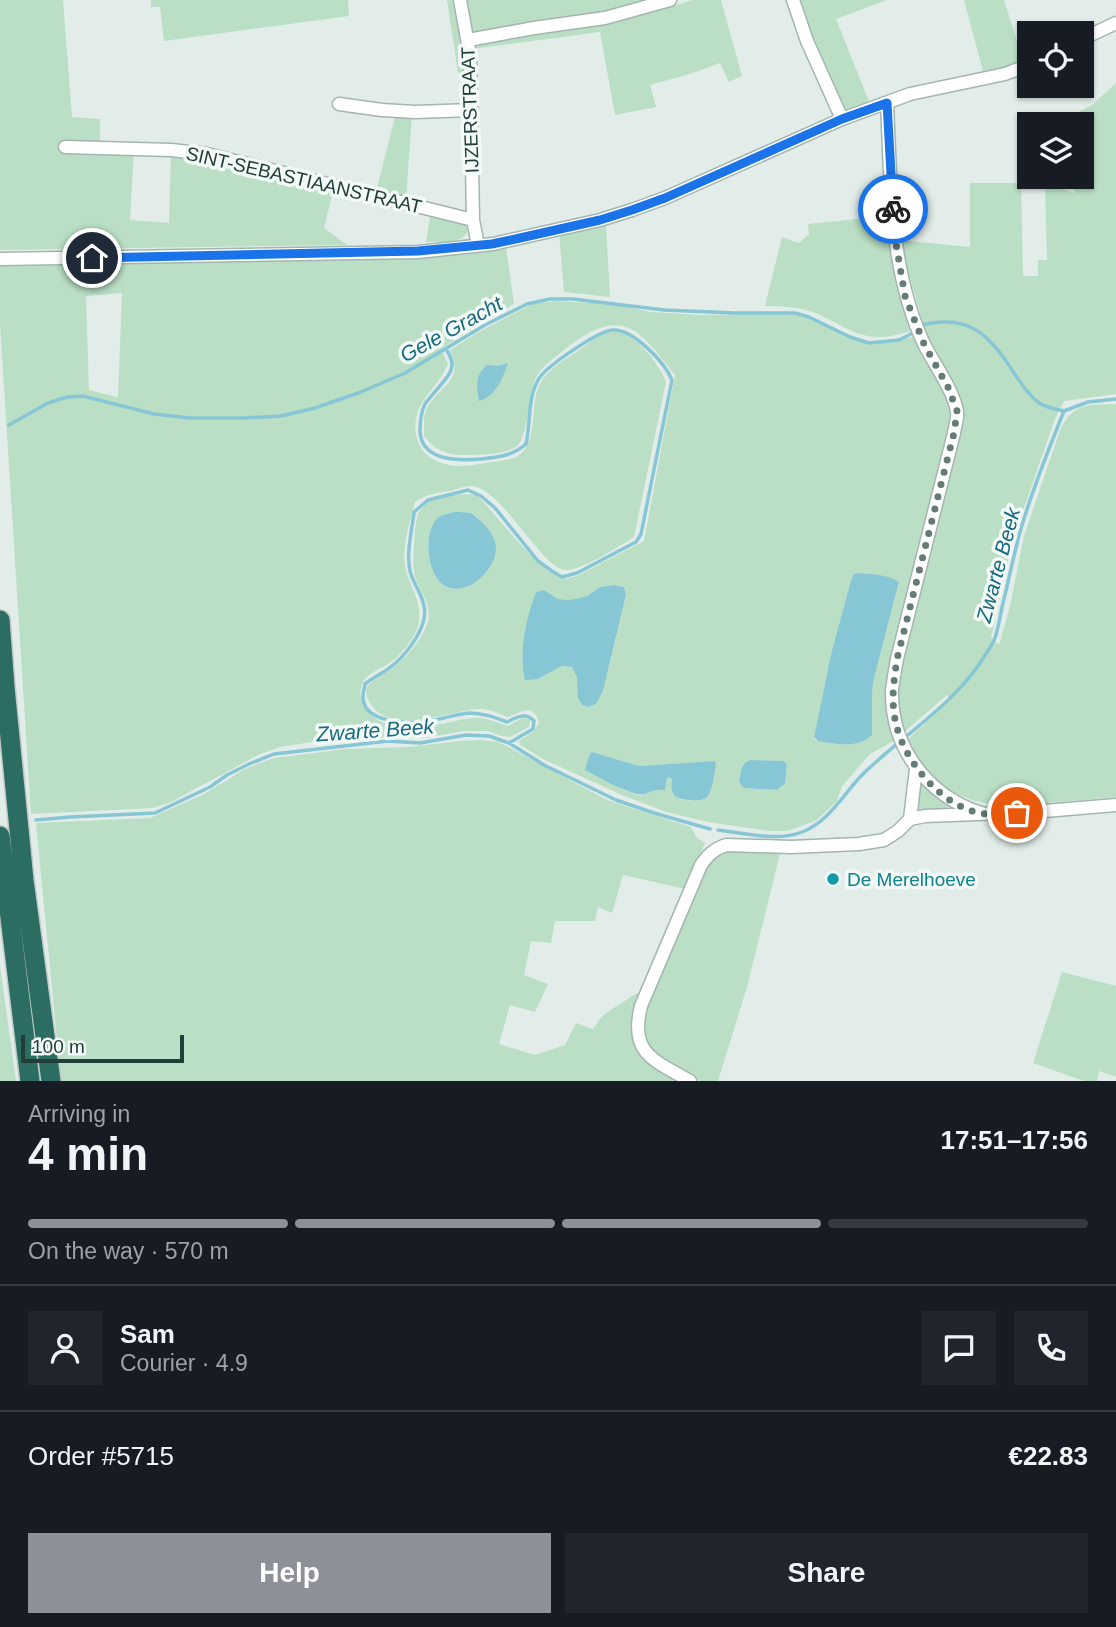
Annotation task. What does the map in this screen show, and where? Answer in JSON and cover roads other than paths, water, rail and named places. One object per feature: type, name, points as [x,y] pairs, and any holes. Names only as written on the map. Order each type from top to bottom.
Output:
[{"type":"highway","points":[[0,620],[24,880],[51,1081]]},
{"type":"highway","points":[[0,836],[30,1081]]},
{"type":"street","name":"IJZERSTRAAT","points":[[460,0],[468,40],[473,220]]},
{"type":"street","points":[[468,40],[605,18],[670,0]]},
{"type":"street","points":[[793,0],[807,41],[842,119]]},
{"type":"street","points":[[1094,33],[1116,23]]},
{"type":"street","points":[[0,259],[418,251],[478,245],[547,233],[600,220],[665,198],[842,119],[910,94],[1017,70]]},
{"type":"street","points":[[887,103],[894,232],[905,296],[924,344],[948,387],[957,411],[954,433],[897,659],[892,691],[895,719],[901,741],[916,769],[927,782],[967,809],[981,813]]},
{"type":"street","points":[[339,104],[404,111],[472,110]]},
{"type":"street","name":"SINT-SEBASTIAANSTRAAT","points":[[65,147],[171,150],[207,155],[473,220]]},
{"type":"street","points":[[473,220],[478,245]]},
{"type":"street","points":[[910,819],[916,769]]},
{"type":"street","points":[[690,1081],[647,1054],[640,1042],[637,1023],[641,1006],[701,865],[708,855],[718,848],[726,845],[791,847],[871,843],[891,836],[910,819],[925,816],[1034,812],[1116,805]]},
{"type":"water","points":[[508,363],[494,391],[479,401],[477,381],[483,369],[487,365]]},
{"type":"water","points":[[454,512],[475,516],[492,534],[496,546],[494,558],[483,576],[460,589],[447,587],[436,577],[430,562],[428,544],[435,521]]},
{"type":"water","points":[[856,573],[884,576],[899,582],[873,682],[872,735],[853,744],[818,741],[814,737],[831,654],[850,584]]},
{"type":"water","points":[[600,587],[624,587],[626,595],[603,691],[596,704],[589,707],[582,705],[578,698],[577,677],[572,667],[562,666],[538,679],[525,680],[522,658],[524,635],[536,592],[544,590],[558,599],[569,600],[587,596]]},
{"type":"water","points":[[592,752],[639,766],[715,761],[712,786],[705,799],[696,800],[675,796],[672,779],[669,777],[665,790],[641,794],[631,792],[585,770]]},
{"type":"water","points":[[751,760],[784,761],[787,765],[785,784],[777,790],[744,788],[739,782],[741,771],[745,763]]},
{"type":"waterway","name":"Gele Gracht","points":[[9,425],[48,403],[67,397],[83,396],[154,414],[190,418],[281,416],[315,408],[405,373],[485,325],[527,304],[550,299],[573,299],[664,310],[795,313],[869,343],[899,340],[913,333]]},
{"type":"waterway","name":"Gele Gracht","points":[[922,325],[953,322],[977,331],[996,348],[1034,399],[1047,407],[1064,411]]},
{"type":"waterway","points":[[446,349],[452,367],[425,404],[420,431],[427,448],[434,454],[452,459],[499,457],[526,444],[531,401],[540,377],[574,349],[605,332],[620,331],[638,340],[663,365],[672,380],[641,534],[636,542],[577,573],[562,577],[538,561],[495,508],[481,496],[468,490],[428,500],[414,512],[409,564],[424,606],[423,623],[402,657],[365,684],[364,704],[377,716],[397,721],[418,722],[469,713],[507,722],[518,717],[531,718],[534,721],[533,729],[509,743]]},
{"type":"waterway","name":"Zwarte Beek","points":[[718,830],[782,836],[812,827],[828,814],[863,774],[958,690],[972,674],[995,638],[1022,525],[1064,411],[1088,402],[1116,399]]},
{"type":"waterway","name":"Zwarte Beek","points":[[36,820],[155,813],[210,787],[249,764],[274,754],[388,741],[420,743],[466,735],[489,736],[509,743],[544,765],[616,800],[710,829]]},
{"type":"place","name":"De Merelhoeve","points":[[833,879]]}]
